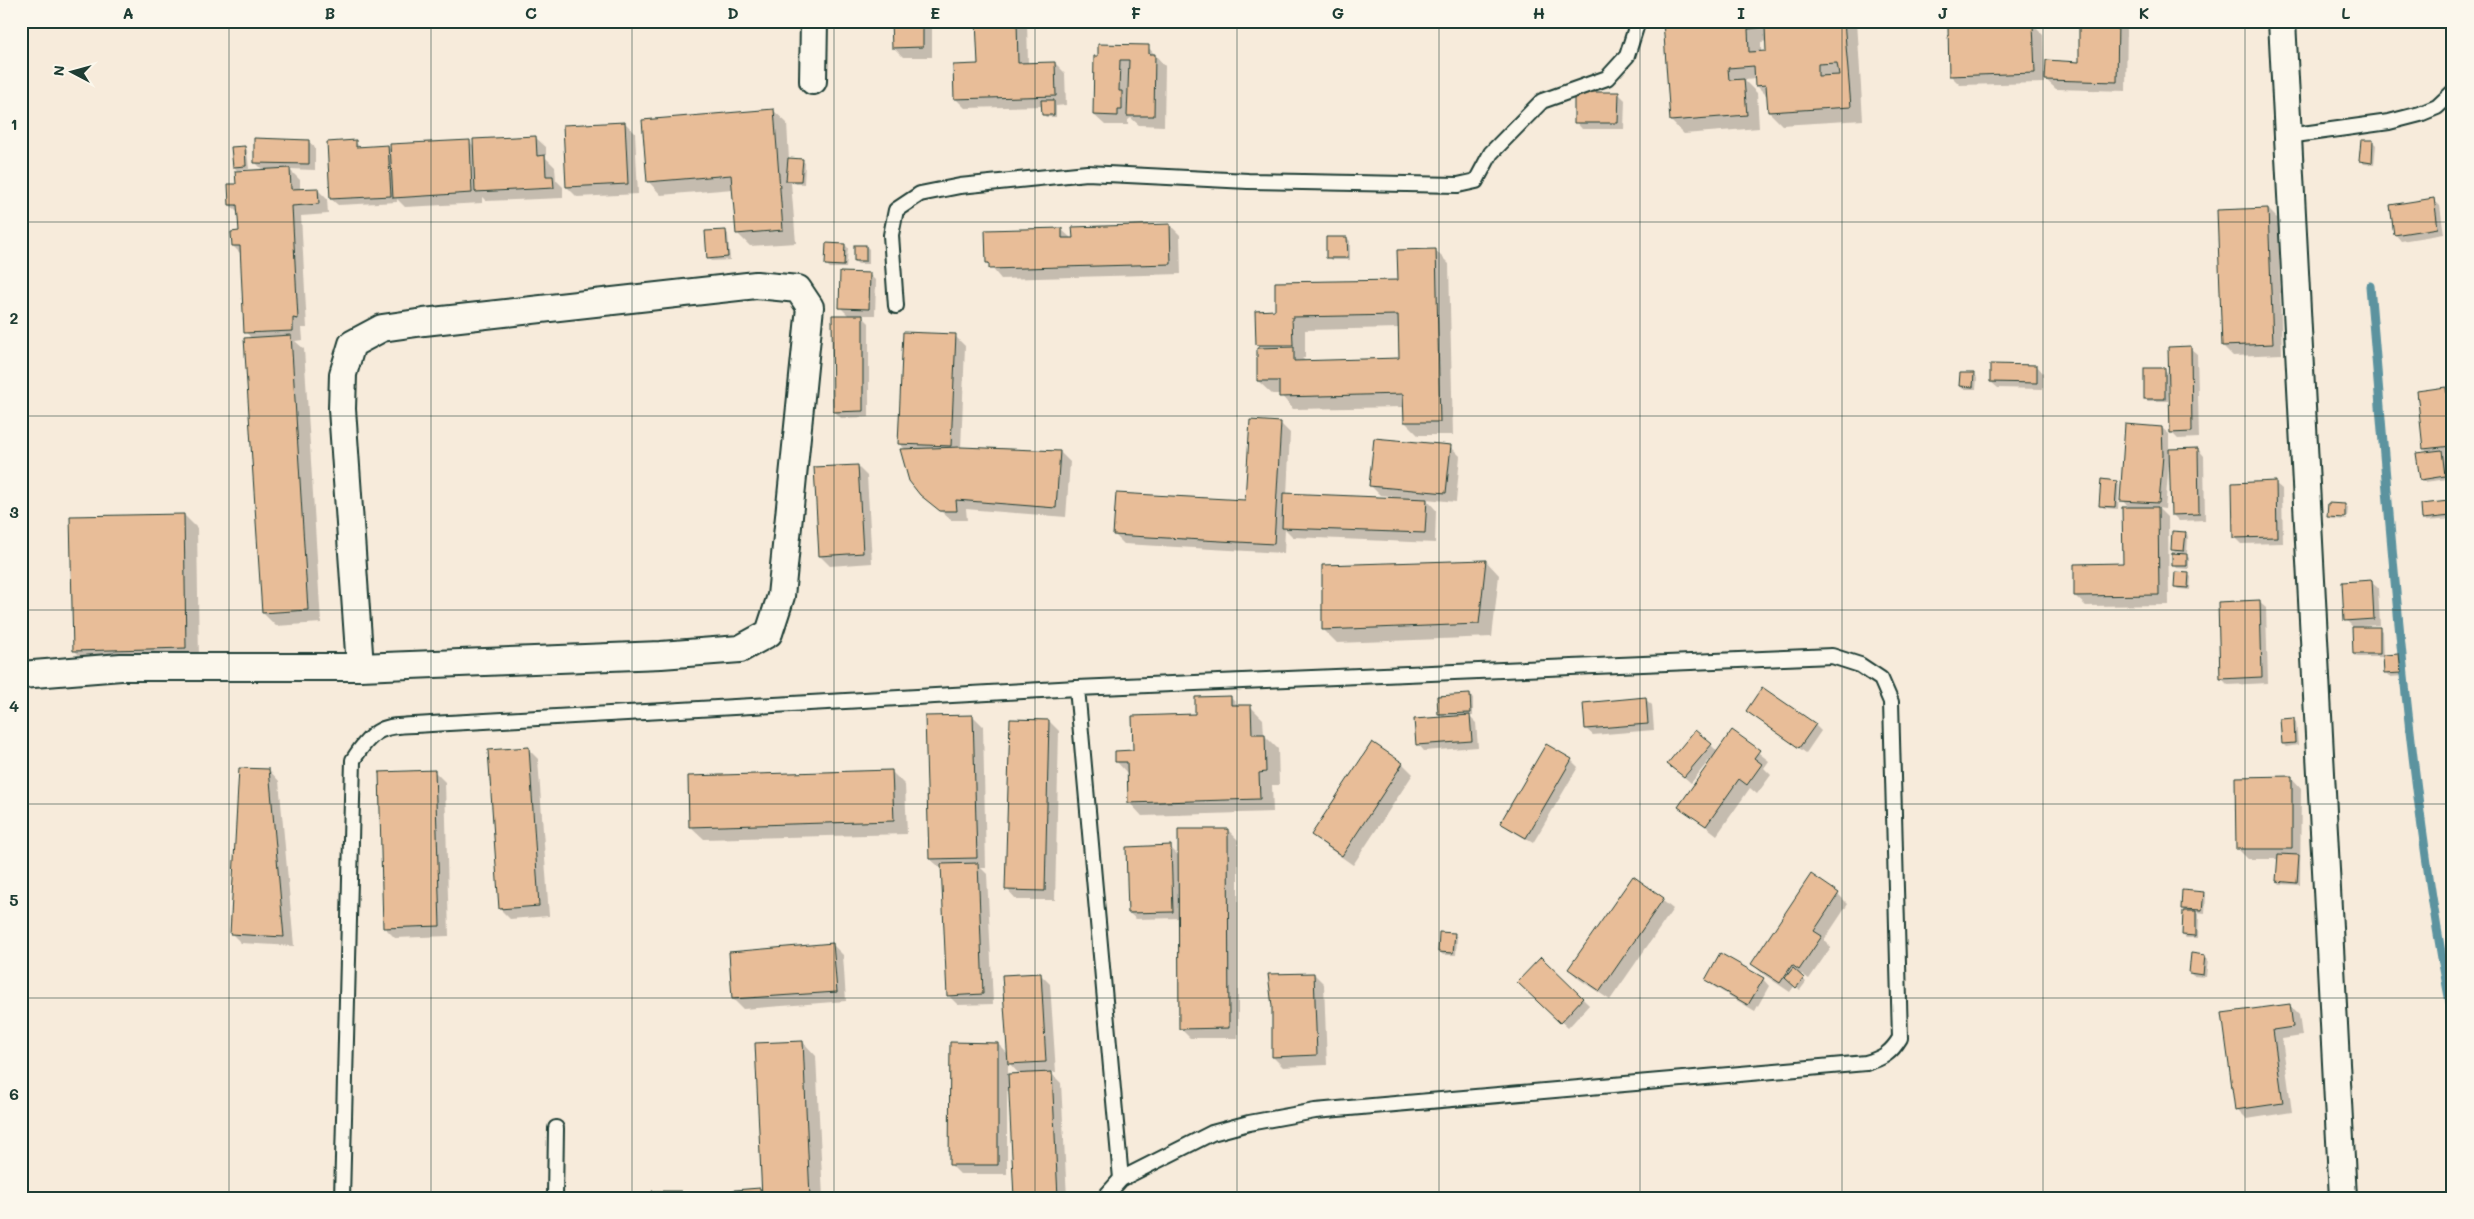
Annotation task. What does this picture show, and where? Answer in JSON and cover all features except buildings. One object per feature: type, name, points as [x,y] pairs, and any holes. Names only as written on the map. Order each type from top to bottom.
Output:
[{"type":"street","points":[[813,81],[814,21]]},
{"type":"street","points":[[2282,21],[2343,1198]]},
{"type":"street","points":[[21,675],[121,667],[360,667],[740,649],[769,634],[781,596],[810,307],[798,288],[756,285],[424,322],[382,328],[352,344],[343,374],[342,409],[360,667]]},
{"type":"lane","points":[[896,306],[892,236],[896,210],[920,194],[960,186],[1087,174],[1248,181],[1458,185],[1476,181],[1491,153],[1542,101],[1607,78],[1627,56],[1638,21]]},
{"type":"lane","points":[[2288,136],[2389,122],[2420,114],[2437,106],[2453,92]]},
{"type":"lane","points":[[342,1198],[354,760],[365,741],[377,730],[431,724],[1077,688],[1832,656],[1860,665],[1881,679],[1891,702],[1900,1038],[1892,1052],[1878,1060],[1866,1062],[1306,1113],[1249,1123],[1212,1133],[1121,1179],[1104,1198]]},
{"type":"lane","points":[[1077,688],[1121,1179]]},
{"type":"lane","points":[[555,1198],[556,1128]]},
{"type":"waterway","points":[[2370,286],[2393,562],[2412,745],[2423,836],[2453,1018]]}]
